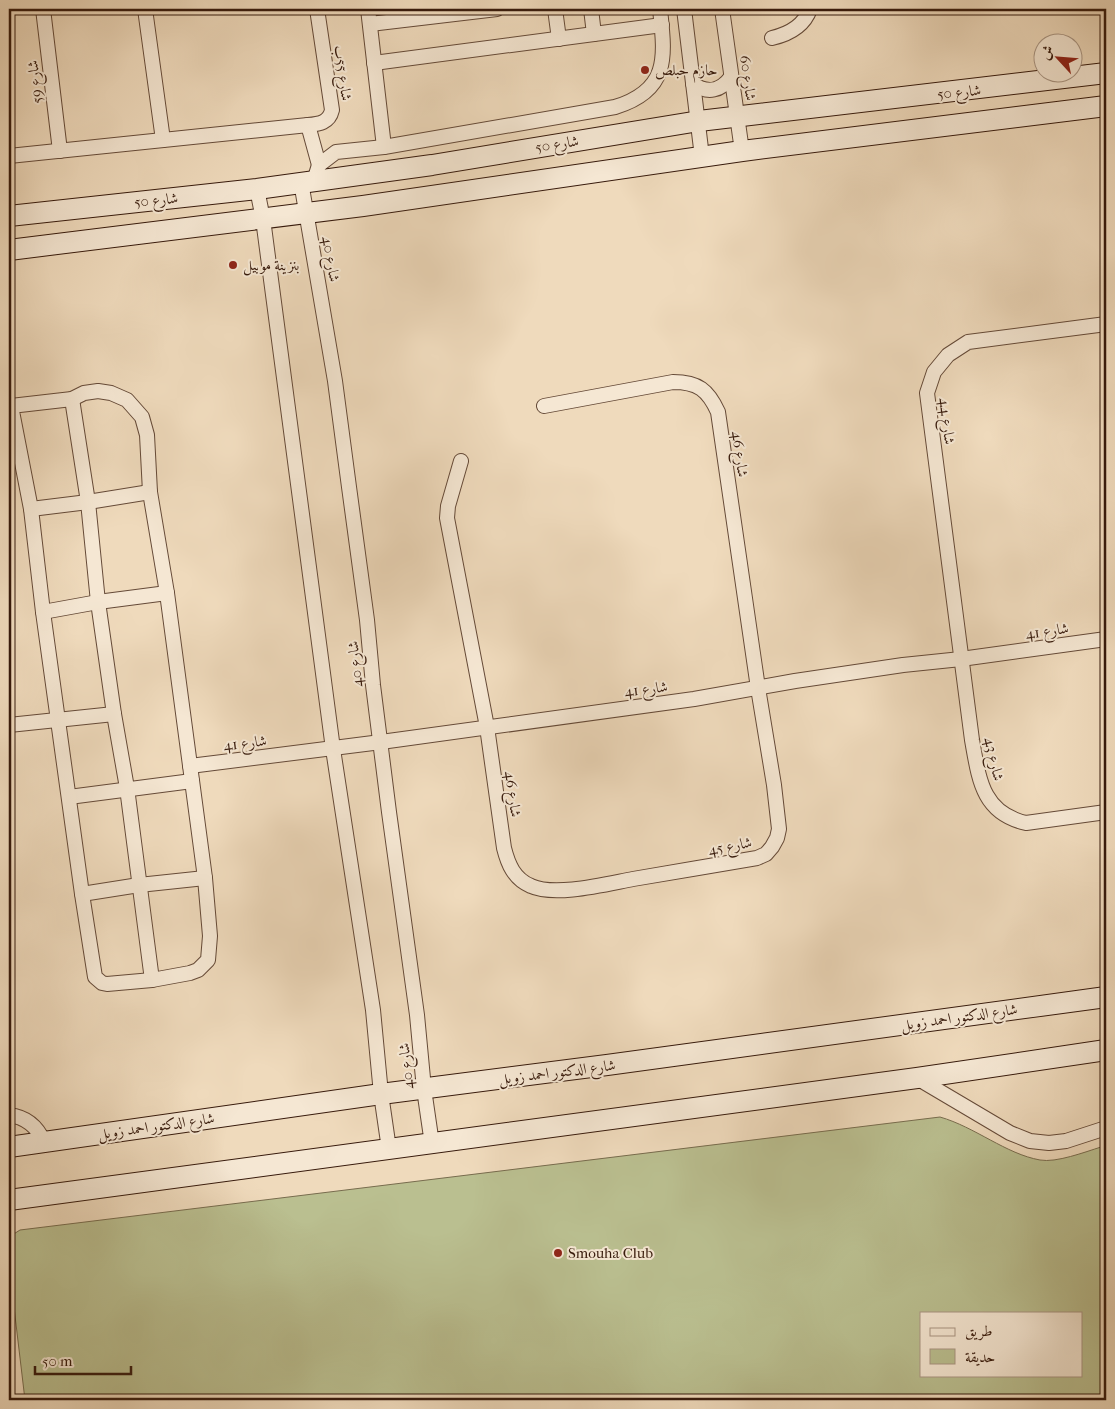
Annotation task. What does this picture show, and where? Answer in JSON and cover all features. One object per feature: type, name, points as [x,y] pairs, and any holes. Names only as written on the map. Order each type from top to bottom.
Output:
[{"type":"street","name":"شارع 59","points":[[43,9],[60,151]]},
{"type":"street","points":[[146,9],[163,140]]},
{"type":"street","name":"شارع 55ب","points":[[9,156],[325,122],[331,115],[332,110],[318,9]]},
{"type":"street","points":[[368,9],[384,147]]},
{"type":"street","points":[[370,24],[497,9]]},
{"type":"street","points":[[555,9],[559,39]]},
{"type":"street","points":[[591,9],[594,34]]},
{"type":"street","points":[[311,176],[336,152],[384,147],[615,107],[632,102],[646,92],[657,78],[663,62],[664,45],[660,9]]},
{"type":"street","points":[[684,9],[702,157]]},
{"type":"street","name":"شارع 60","points":[[722,9],[742,151]]},
{"type":"street","points":[[772,38],[793,30],[802,22],[810,9]]},
{"type":"street","points":[[374,63],[662,25]]},
{"type":"street","name":"شارع 50","points":[[9,216],[257,189],[311,176],[432,165],[699,121],[1106,74]]},
{"type":"street","points":[[693,84],[706,90],[714,90],[721,88],[731,77]]},
{"type":"street","name":"شارع 50","points":[[9,250],[263,220],[742,151],[1106,106]]},
{"type":"street","name":"شارع 40","points":[[308,125],[311,176],[306,213],[335,380],[367,620],[373,685],[417,1015],[424,1089],[432,1144]]},
{"type":"street","name":"شارع 40","points":[[257,189],[263,220],[333,748],[373,1010],[381,1094],[389,1149]]},
{"type":"street","name":"شارع 44","points":[[961,659],[927,393],[934,372],[948,355],[968,342],[1106,324]]},
{"type":"street","name":"شارع 46","points":[[544,406],[673,382],[688,382],[702,388],[712,399],[718,412],[758,688]]},
{"type":"street","points":[[98,391],[111,393],[128,400],[142,417],[146,436],[150,492],[167,593],[205,878],[210,936],[208,960],[198,970],[190,974],[108,984],[95,977],[43,612],[31,509],[10,406],[72,398],[84,393],[98,391]]},
{"type":"street","points":[[72,398],[88,502],[98,602],[127,788],[152,980]]},
{"type":"street","name":"شارع 46","points":[[462,461],[448,506],[447,518],[487,727],[507,862],[513,872],[531,886]]},
{"type":"street","points":[[31,509],[150,492]]},
{"type":"street","points":[[43,612],[98,602],[167,593]]},
{"type":"street","name":"شارع 41","points":[[190,766],[694,699],[903,665],[1106,639]]},
{"type":"street","name":"شارع 43","points":[[961,659],[978,772],[984,792],[994,807],[1009,818],[1026,823],[1106,812]]},
{"type":"street","name":"شارع 45","points":[[531,886],[542,890],[575,889],[757,858],[766,854],[777,838],[778,829],[774,785],[758,688]]},
{"type":"street","points":[[9,725],[114,714]]},
{"type":"street","points":[[69,797],[192,781]]},
{"type":"street","points":[[82,894],[139,885],[205,878]]},
{"type":"street","name":"شارع الدكتور احمد زويل","points":[[9,1147],[381,1094],[1106,997]]},
{"type":"street","points":[[9,1200],[917,1078],[1106,1050]]},
{"type":"street","points":[[917,1078],[1010,1133],[1030,1141],[1048,1143],[1066,1141],[1106,1128]]},
{"type":"street","points":[[9,1115],[23,1118],[30,1122],[41,1134],[44,1142]]},
{"type":"green space","name":"Smouha Club","points":[[940,1117],[966,1127],[1015,1152],[1040,1160],[1062,1159],[1101,1147],[1106,1157],[1106,1400],[25,1400],[9,1265],[9,1237],[20,1230]]},
{"type":"place","name":"حازم حبلص","points":[[645,70]]},
{"type":"place","name":"بنزينة موبيل","points":[[233,265]]},
{"type":"place","name":"Smouha Club","points":[[558,1253]]}]
